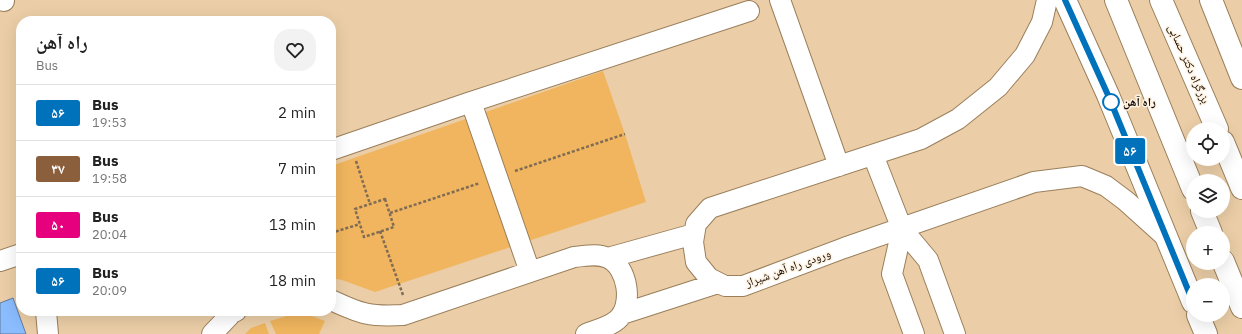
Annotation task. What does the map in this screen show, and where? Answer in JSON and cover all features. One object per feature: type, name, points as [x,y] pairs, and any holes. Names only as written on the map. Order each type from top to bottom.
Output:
[{"type":"main road","points":[[1065,0],[1108,95],[1186,285]]},
{"type":"main road","points":[[1116,0],[1187,174]]},
{"type":"main road","name":"بزرگراه دکتر حسابی","points":[[1161,0],[1214,122]]},
{"type":"main road","points":[[1211,0],[1242,78]]},
{"type":"main road","points":[[1230,159],[1242,188]]},
{"type":"main road","points":[[1227,270],[1242,307]]},
{"type":"main road","points":[[1201,322],[1206,334]]},
{"type":"street","points":[[780,0],[839,166]]},
{"type":"street","points":[[718,283],[709,278],[696,262],[693,242],[696,224],[710,208],[922,139],[958,119],[998,88],[1025,55],[1042,22],[1047,0]]},
{"type":"street","points":[[336,148],[471,102],[749,11]]},
{"type":"street","points":[[471,102],[530,272]]},
{"type":"street","points":[[873,155],[902,229],[928,260],[955,334]]},
{"type":"street","name":"ورودی راه آهن شیراز","points":[[718,283],[725,286],[742,286],[844,248],[1034,182],[1082,176],[1106,186],[1126,201],[1166,237]]},
{"type":"street","points":[[902,229],[892,274],[914,334]]},
{"type":"street","points":[[608,258],[694,234]]},
{"type":"street","points":[[336,302],[360,313],[379,316],[403,315],[574,257],[596,254],[608,258],[614,262],[624,279],[627,293],[627,305],[617,321],[586,334]]},
{"type":"street","points":[[0,261],[16,256]]},
{"type":"street","points":[[622,314],[718,283]]},
{"type":"street","points":[[46,316],[48,334]]},
{"type":"street","points":[[212,334],[229,316]]},
{"type":"path","points":[[350,144],[370,204]]},
{"type":"path","points":[[385,199],[394,227],[364,237],[355,209],[370,204],[385,199]]},
{"type":"path","points":[[336,231],[360,224]]},
{"type":"path","points":[[380,231],[410,313]]},
{"type":"shaded area","points":[[603,71],[625,134],[646,202],[375,292],[336,279],[336,164]]},
{"type":"shaded area","points":[[287,316],[312,316],[325,321],[319,334],[276,334],[270,321]]},
{"type":"shaded area","points":[[265,323],[269,334],[245,334],[251,328]]},
{"type":"building","points":[[13,298],[16,306],[16,316],[20,316],[26,334],[0,334],[0,303]]},
{"type":"bus line","name":"۵۶","points":[[1065,0],[1108,95],[1186,285]]},
{"type":"place","name":"راه آهن","points":[[1111,102]]}]
